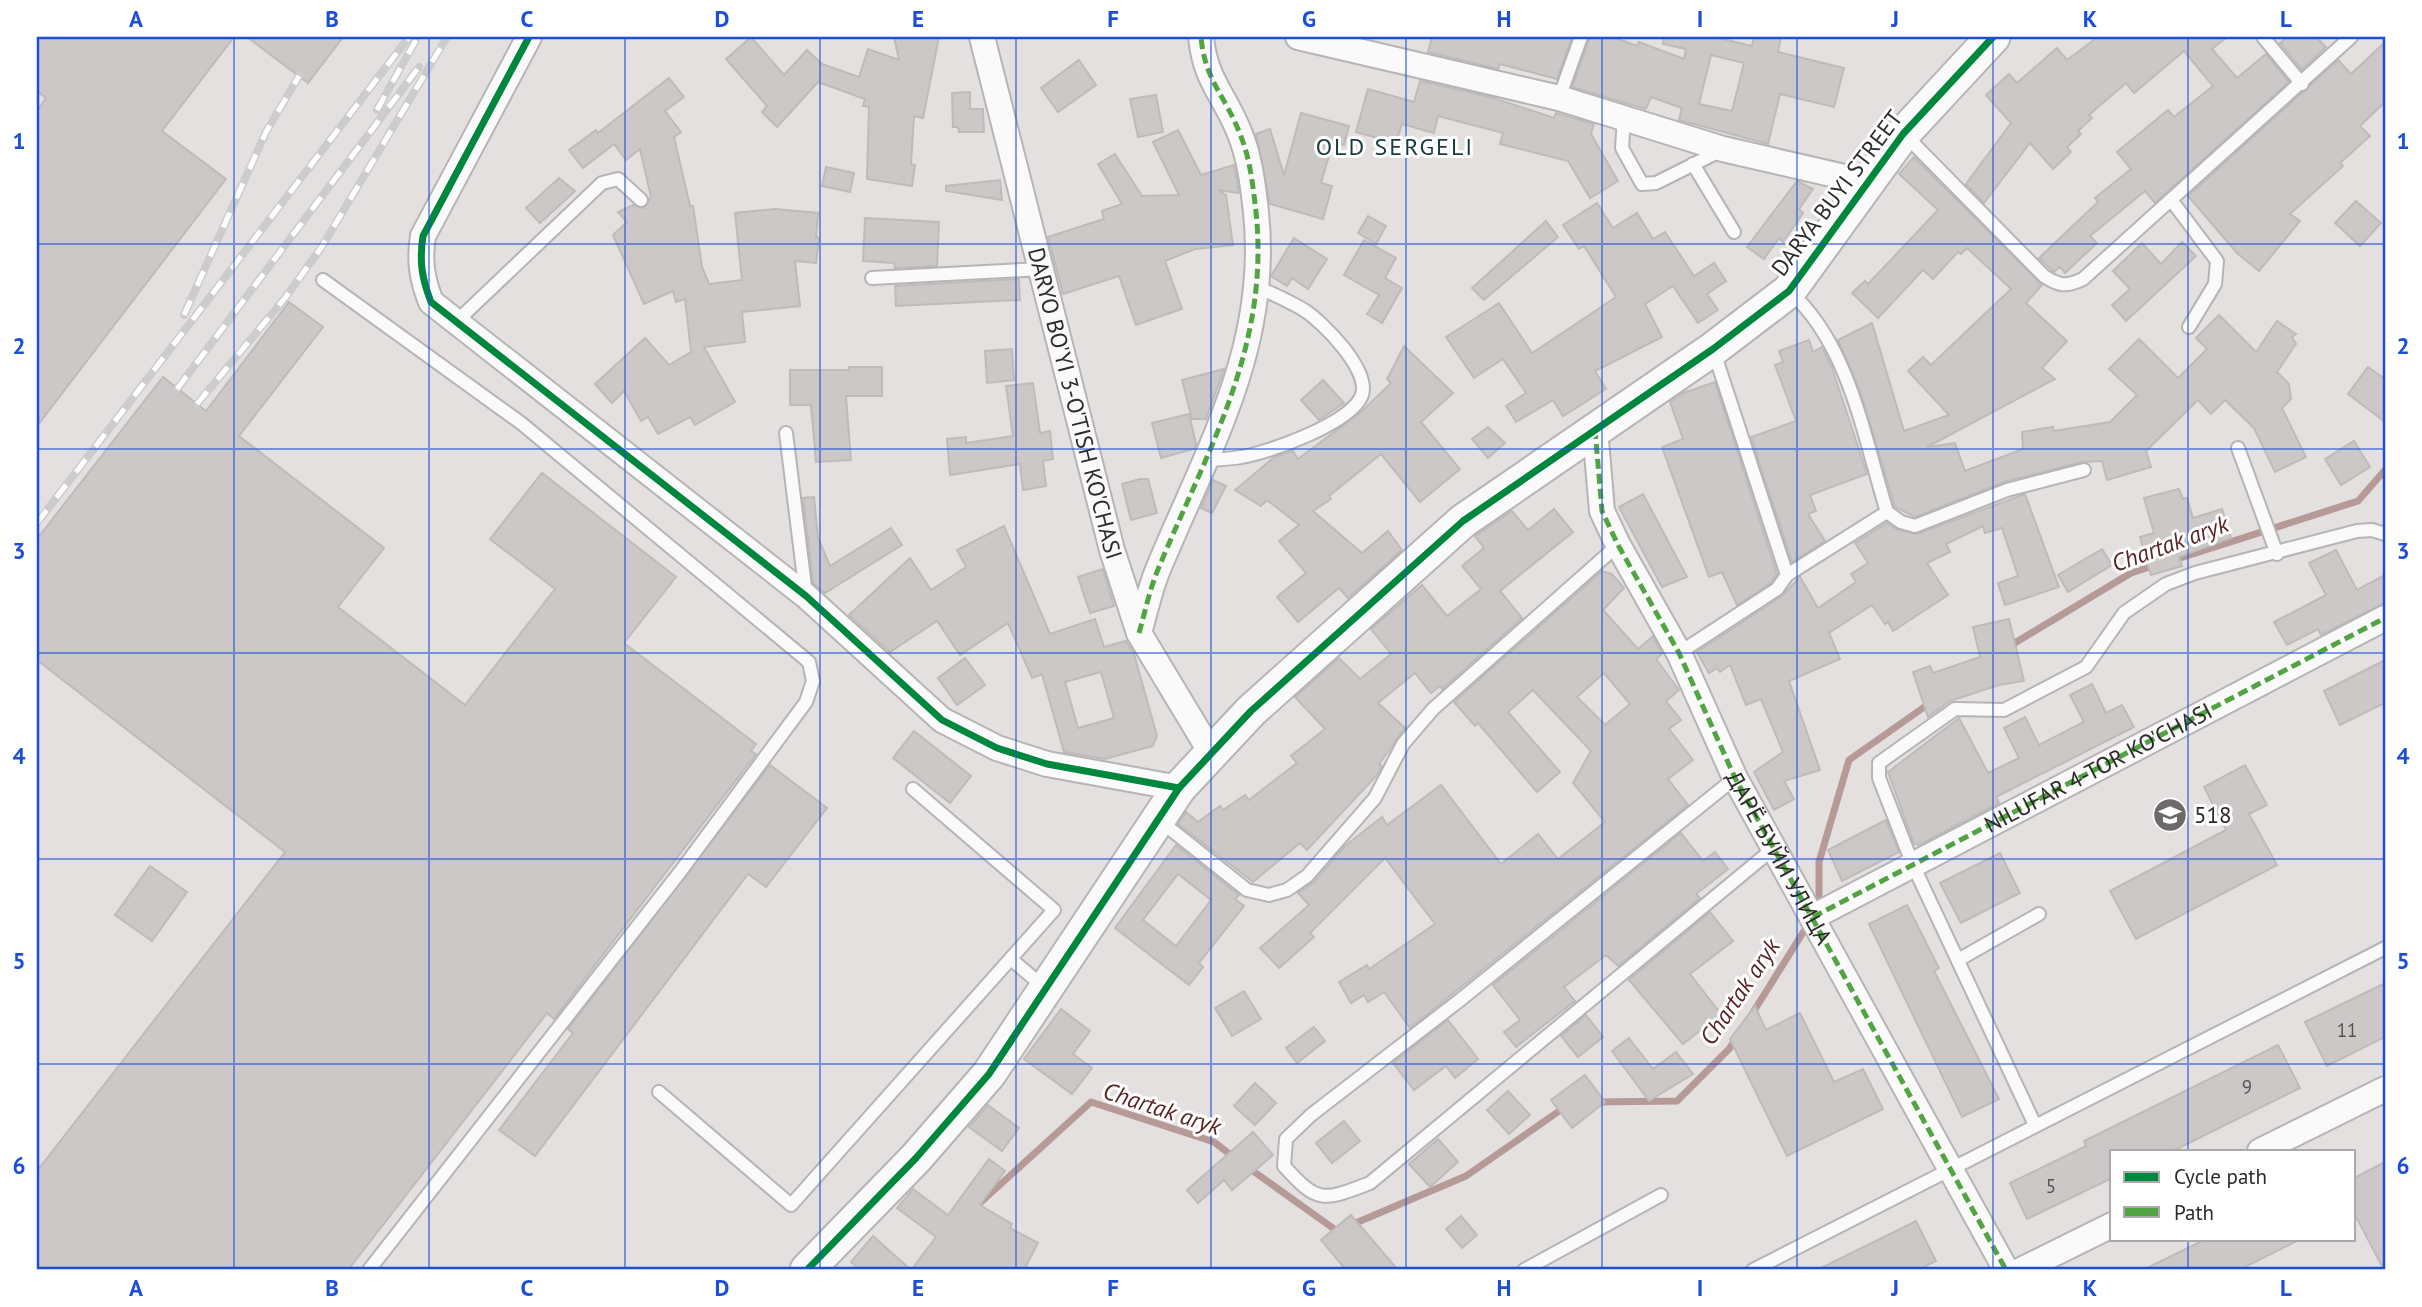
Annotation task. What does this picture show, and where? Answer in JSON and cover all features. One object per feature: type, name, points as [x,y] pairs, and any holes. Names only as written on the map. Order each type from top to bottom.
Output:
[{"type":"street","points":[[529,37],[423,236],[420,258],[423,281],[432,302],[806,596],[942,720],[986,742],[1047,764],[1179,788]]},
{"type":"street","name":"DARYO BO'YI 3-O'TISH KO'CHASI","points":[[982,37],[1112,550],[1139,633],[1210,751]]},
{"type":"street","points":[[1139,633],[1158,569],[1209,460],[1237,380],[1251,328],[1256,286],[1256,216],[1251,172],[1233,117],[1210,82],[1203,61],[1201,37]]},
{"type":"street","points":[[1298,37],[1559,98],[1723,149],[1870,183]]},
{"type":"street","name":"DARYA BUYI STREET","points":[[807,1270],[916,1158],[989,1074],[1179,788],[1210,751],[1463,521],[1713,349],[1789,291],[1903,134],[1993,37]]},
{"type":"street","name":"ДАРЁ БУЙИ УЛИЦА","points":[[1595,429],[1602,511],[1618,545],[1679,653],[1735,778],[2006,1270]]},
{"type":"street","name":"NILUFAR 4-TOR KO'CHASI","points":[[1813,918],[2385,618]]},
{"type":"street","points":[[2262,1150],[2385,1089]]},
{"type":"street","points":[[2021,1270],[2110,1226]]},
{"type":"lane","points":[[1559,98],[1581,37]]},
{"type":"lane","points":[[2263,37],[2302,84]]},
{"type":"lane","points":[[1903,134],[2044,276],[2057,285],[2070,285],[2083,279],[2172,201],[2351,37]]},
{"type":"lane","points":[[1624,118],[1622,148],[1642,184],[1656,183],[1723,149]]},
{"type":"lane","points":[[1693,164],[1734,232]]},
{"type":"lane","points":[[456,321],[602,183],[618,179],[640,200]]},
{"type":"lane","points":[[2172,201],[2217,261],[2215,284],[2189,327]]},
{"type":"lane","points":[[872,278],[1042,269]]},
{"type":"lane","points":[[323,280],[521,423],[809,662],[813,681],[806,702],[688,861],[369,1270]]},
{"type":"lane","points":[[1209,460],[1243,457],[1322,429],[1355,407],[1363,393],[1362,376],[1353,358],[1306,311],[1256,286]]},
{"type":"lane","points":[[1789,291],[1810,309],[1845,375],[1887,512],[1900,522],[1915,526],[2007,490],[2084,470]]},
{"type":"lane","points":[[1713,349],[1787,575]]},
{"type":"lane","points":[[786,433],[806,596]]},
{"type":"lane","points":[[2238,448],[2277,554]]},
{"type":"lane","points":[[1679,653],[1777,589],[1787,575],[1887,512]]},
{"type":"lane","points":[[2035,1125],[1913,865],[1879,778],[1879,763],[1955,709],[2004,710],[2086,667],[2124,613],[2166,584],[2195,573],[2277,554],[2357,531],[2372,530],[2385,534]]},
{"type":"lane","points":[[1159,820],[1247,890],[1269,895],[1287,890],[1307,876],[1375,798],[1403,744],[1433,709],[1618,545]]},
{"type":"lane","points":[[1735,778],[1460,1000],[1311,1115],[1286,1139],[1284,1166],[1306,1191],[1320,1196],[1345,1192],[1370,1183],[1774,848]]},
{"type":"lane","points":[[659,1092],[791,1205],[1054,910],[913,789]]},
{"type":"lane","points":[[1958,960],[2039,914]]},
{"type":"lane","points":[[1753,1270],[2385,948]]},
{"type":"lane","points":[[1011,959],[1046,988]]},
{"type":"lane","points":[[1524,1270],[1661,1195]]},
{"type":"building","points":[[37,37],[234,37],[162,131],[226,179],[37,426],[37,111],[46,98],[37,91]]},
{"type":"building","points":[[247,37],[343,37],[308,83]]},
{"type":"building","points":[[751,37],[784,75],[807,50],[822,64],[859,77],[868,49],[899,60],[894,37],[939,37],[923,118],[914,116],[911,164],[915,165],[912,186],[867,179],[869,107],[863,106],[865,99],[818,82],[777,127],[762,112],[767,106],[726,59]]},
{"type":"building","points":[[1432,37],[1572,37],[1557,79],[1500,64],[1498,69],[1428,52]]},
{"type":"building","points":[[1590,37],[1613,37],[1637,46],[1639,42],[1684,59],[1686,49],[1663,44],[1664,37],[1715,37],[1752,46],[1754,37],[1781,37],[1778,52],[1844,68],[1834,107],[1780,94],[1768,144],[1679,120],[1682,108],[1651,97],[1646,109],[1572,87]],"holes":[[[1711,55],[1744,63],[1732,111],[1699,104]]]},
{"type":"building","points":[[2098,37],[2227,37],[2212,49],[2237,78],[2266,54],[2289,82],[2155,203],[2145,191],[2090,236],[2097,243],[2065,273],[2060,267],[2054,272],[2039,258],[2098,202],[2095,198],[2131,169],[2117,152],[2168,110],[2174,117],[2213,86],[2184,51],[2134,93],[2126,83],[2089,115],[2092,118],[2078,131],[2081,134],[2067,147],[2071,152],[2053,169],[2030,143],[1984,203],[1966,184],[2011,123],[1986,95],[2009,74],[2017,83],[2057,48],[2067,60]]},
{"type":"building","points":[[2288,37],[2316,37],[2326,47],[2302,70],[2280,43]]},
{"type":"building","points":[[2385,42],[2385,102],[2360,126],[2370,136],[2340,163],[2343,166],[2290,214],[2300,221],[2259,271],[2237,253],[2188,196],[2338,60],[2351,74]]},
{"type":"building","points":[[1079,60],[1096,85],[1058,112],[1041,88]]},
{"type":"building","points":[[669,78],[684,97],[665,111],[681,132],[674,137],[690,206],[693,206],[702,267],[709,284],[742,280],[735,213],[775,209],[818,213],[816,237],[819,238],[816,263],[795,261],[800,306],[742,312],[745,342],[704,347],[735,402],[695,425],[690,417],[658,434],[648,417],[641,421],[624,391],[612,403],[595,384],[645,338],[669,365],[691,352],[685,299],[676,302],[673,291],[644,304],[613,235],[627,222],[618,212],[633,205],[644,208],[651,197],[640,149],[626,160],[614,144],[583,168],[569,150],[596,130],[598,133]]},
{"type":"building","points":[[1420,81],[1490,97],[1554,118],[1556,113],[1594,124],[1591,134],[1618,181],[1590,198],[1568,161],[1500,144],[1503,133],[1438,116],[1434,133],[1402,124],[1396,143],[1356,132],[1368,89],[1414,102]]},
{"type":"building","points":[[970,92],[970,109],[983,109],[984,132],[959,132],[958,127],[953,127],[952,93]]},
{"type":"building","points":[[1156,95],[1163,132],[1138,137],[1130,99]]},
{"type":"building","points":[[1301,113],[1349,126],[1344,145],[1333,142],[1321,183],[1332,186],[1323,219],[1270,204],[1256,134],[1270,129],[1284,175]]},
{"type":"building","points":[[1178,130],[1201,175],[1234,165],[1239,193],[1218,190],[1226,195],[1233,245],[1195,249],[1165,261],[1182,309],[1136,325],[1119,276],[1063,294],[1048,237],[1104,219],[1102,211],[1122,204],[1098,164],[1115,154],[1142,196],[1179,195],[1153,142]]},
{"type":"building","points":[[1914,157],[2042,285],[2026,303],[2067,341],[2042,368],[2055,379],[1927,447],[1955,443],[1965,471],[2023,449],[2022,432],[2053,427],[2054,431],[2110,422],[2137,395],[2109,369],[2139,339],[2178,378],[2207,349],[2196,338],[2219,315],[2256,352],[2277,321],[2296,334],[2292,337],[2296,344],[2277,372],[2289,384],[2291,399],[2282,408],[2306,457],[2275,472],[2254,428],[2225,400],[2211,414],[2198,400],[2146,451],[2151,467],[2107,480],[2102,461],[2082,462],[2004,482],[1915,517],[1895,507],[1860,391],[1838,340],[1872,323],[1904,431],[1949,415],[1908,371],[1923,357],[1931,365],[2011,289],[1967,248],[1961,254],[1958,252],[1933,279],[1923,270],[1878,318],[1852,293],[1865,281],[1868,284],[1938,210],[1899,174]]},
{"type":"building","points":[[826,167],[854,173],[850,192],[822,186]]},
{"type":"building","points":[[559,178],[575,191],[540,223],[526,208]]},
{"type":"building","points":[[1000,180],[1002,200],[946,191],[946,186]]},
{"type":"building","points":[[1797,181],[1813,189],[1799,209],[1803,213],[1783,242],[1779,238],[1764,259],[1747,247]]},
{"type":"building","points":[[2356,201],[2381,223],[2360,246],[2335,223]]},
{"type":"building","points":[[1597,203],[1613,228],[1637,213],[1653,239],[1665,232],[1694,276],[1714,263],[1726,281],[1707,294],[1718,310],[1698,323],[1673,286],[1645,304],[1662,337],[1595,371],[1606,389],[1563,416],[1553,400],[1516,422],[1506,406],[1526,393],[1503,359],[1474,378],[1446,337],[1499,303],[1532,353],[1616,297],[1584,246],[1579,249],[1563,225]]},
{"type":"building","points":[[1368,216],[1386,226],[1376,244],[1358,233]]},
{"type":"building","points":[[865,218],[939,222],[937,266],[895,268],[894,263],[863,261]]},
{"type":"building","points":[[1546,221],[1558,237],[1484,300],[1472,288]]},
{"type":"building","points":[[1294,238],[1327,259],[1308,289],[1292,278],[1287,286],[1271,276]]},
{"type":"building","points":[[1364,240],[1396,258],[1385,278],[1402,288],[1382,323],[1367,314],[1379,295],[1344,275]]},
{"type":"building","points":[[2182,242],[2196,256],[2126,321],[2112,305],[2130,289],[2113,271],[2142,243],[2161,264]]},
{"type":"building","points":[[1019,279],[1020,300],[896,306],[895,286]]},
{"type":"building","points":[[289,302],[323,327],[239,436],[384,548],[338,607],[465,705],[555,589],[490,539],[542,473],[676,577],[624,643],[756,744],[751,751],[756,754],[554,1019],[547,1013],[348,1270],[37,1270],[37,1171],[285,852],[37,660],[37,539],[163,377],[206,411]]},
{"type":"building","points":[[1809,340],[1813,352],[1822,347],[1832,368],[1867,474],[1810,495],[1816,511],[1808,514],[1825,541],[1792,562],[1751,437],[1796,421],[1775,365],[1783,362],[1779,351]]},
{"type":"building","points":[[1404,346],[1453,393],[1421,422],[1460,469],[1420,502],[1381,454],[1329,496],[1331,499],[1313,511],[1362,553],[1388,531],[1402,550],[1348,598],[1339,588],[1298,622],[1277,597],[1306,573],[1279,541],[1299,525],[1267,500],[1261,506],[1235,490],[1274,457],[1293,451],[1298,459],[1361,412],[1391,383],[1387,379]]},
{"type":"building","points":[[1012,349],[1014,380],[987,383],[985,351]]},
{"type":"building","points":[[849,367],[882,367],[882,396],[846,396],[851,460],[816,462],[811,405],[790,405],[790,370],[849,370]]},
{"type":"building","points":[[2368,367],[2385,379],[2385,422],[2348,394]]},
{"type":"building","points":[[1224,369],[1206,419],[1192,419],[1182,380]]},
{"type":"building","points":[[1323,380],[1344,403],[1319,420],[1301,400]]},
{"type":"building","points":[[1715,382],[1777,574],[1771,583],[1737,605],[1722,572],[1709,577],[1662,447],[1683,439],[1670,402],[1683,393]]},
{"type":"building","points":[[1033,383],[1040,433],[1050,431],[1053,459],[1043,461],[1046,486],[1023,490],[1020,464],[950,475],[947,439],[966,437],[966,443],[1013,436],[1006,386]]},
{"type":"building","points":[[1189,414],[1196,444],[1194,449],[1161,458],[1152,423]]},
{"type":"building","points":[[1488,427],[1505,443],[1488,458],[1472,439]]},
{"type":"building","points":[[2354,441],[2370,467],[2341,485],[2325,459]]},
{"type":"building","points":[[1148,479],[1157,513],[1131,520],[1122,484]]},
{"type":"building","points":[[1213,480],[1226,486],[1212,513],[1201,508]]},
{"type":"building","points":[[2179,489],[2183,499],[2187,498],[2193,518],[2222,509],[2231,538],[2179,557],[2182,566],[2151,575],[2140,537],[2154,533],[2144,498]]},
{"type":"building","points":[[1643,494],[1687,577],[1662,587],[1619,507]]},
{"type":"building","points":[[2025,494],[2059,587],[2005,605],[1998,583],[2018,576],[2002,528],[1985,533],[1983,526],[1946,544],[1950,552],[1927,563],[1948,595],[1893,631],[1872,605],[1829,633],[1840,659],[1789,681],[1820,770],[1784,781],[1794,799],[1774,810],[1754,772],[1783,752],[1761,699],[1746,705],[1730,665],[1720,672],[1717,668],[1709,673],[1697,652],[1782,596],[1800,577],[1818,608],[1856,582],[1851,574],[1868,563],[1855,543],[1887,523],[1898,530],[1917,534]]},
{"type":"building","points":[[814,497],[818,538],[830,566],[891,528],[902,545],[825,593],[813,583],[803,498]]},
{"type":"building","points":[[1554,509],[1573,532],[1500,591],[1522,618],[1442,689],[1440,686],[1431,693],[1415,673],[1378,703],[1405,728],[1379,764],[1382,766],[1378,774],[1307,850],[1300,843],[1253,882],[1178,824],[1186,812],[1198,822],[1220,806],[1223,810],[1245,795],[1249,800],[1297,763],[1291,756],[1325,729],[1295,697],[1339,658],[1360,679],[1391,654],[1371,629],[1422,585],[1447,616],[1481,589],[1462,566],[1484,548],[1475,536],[1512,511],[1528,530]]},
{"type":"building","points":[[1004,526],[1050,634],[1095,619],[1104,647],[1126,641],[1134,654],[1157,736],[1153,746],[1105,759],[1064,752],[1042,674],[1032,678],[1008,623],[960,655],[937,621],[890,652],[849,615],[910,558],[931,590],[966,567],[957,550]],"holes":[[[1101,672],[1114,718],[1078,728],[1065,682]]]},
{"type":"building","points":[[2102,549],[2112,565],[2068,592],[2058,575]]},
{"type":"building","points":[[2336,550],[2357,590],[2385,575],[2385,603],[2321,635],[2318,629],[2287,645],[2274,622],[2326,595],[2309,563]]},
{"type":"building","points":[[1103,569],[1114,606],[1090,613],[1078,577]]},
{"type":"building","points":[[1602,571],[1612,574],[1624,588],[1603,610],[1638,649],[1653,636],[1662,654],[1656,659],[1679,690],[1666,701],[1681,720],[1669,729],[1693,760],[1668,779],[1688,805],[1410,1028],[1384,992],[1368,1002],[1364,995],[1351,1003],[1339,982],[1367,965],[1369,969],[1435,924],[1385,858],[1310,933],[1314,937],[1279,968],[1260,948],[1309,905],[1298,893],[1314,882],[1345,846],[1382,817],[1387,825],[1441,785],[1501,864],[1538,834],[1558,859],[1605,822],[1573,783],[1591,751],[1533,690],[1508,712],[1560,772],[1537,792],[1478,723],[1475,726],[1454,702]],"holes":[[[1604,673],[1630,704],[1605,725],[1577,697]]]},
{"type":"building","points":[[2009,619],[2024,681],[1999,685],[1950,701],[1928,717],[1913,672],[1930,666],[1933,673],[1980,657],[1973,627]]},
{"type":"building","points":[[965,658],[985,685],[957,705],[938,678]]},
{"type":"building","points":[[2385,660],[2385,703],[2340,725],[2324,691]]},
{"type":"building","points":[[2092,684],[2106,713],[2122,705],[2134,727],[1996,797],[1999,803],[1919,845],[1914,844],[1888,772],[1959,718],[1988,773],[2019,758],[2004,728],[2025,717],[2039,745],[2084,722],[2070,695]]},
{"type":"building","points":[[914,731],[971,776],[950,803],[893,758]]},
{"type":"building","points":[[770,765],[827,808],[766,887],[748,874],[535,1156],[499,1130],[573,1033],[568,1029]]},
{"type":"building","points":[[2245,765],[2267,805],[2249,814],[2277,865],[2136,939],[2110,891],[2226,830],[2204,787]]},
{"type":"building","points":[[1886,820],[1899,852],[1842,881],[1828,850]]},
{"type":"building","points":[[1681,833],[1703,861],[1715,852],[1728,869],[1696,894],[1700,898],[1618,966],[1606,955],[1564,987],[1575,1001],[1516,1047],[1504,1032],[1520,1020],[1493,985]]},
{"type":"building","points":[[1176,845],[1239,895],[1235,899],[1244,906],[1199,963],[1203,967],[1189,985],[1115,928]],"holes":[[[1178,874],[1211,900],[1176,946],[1143,920]]]},
{"type":"building","points":[[2000,853],[2020,893],[1961,923],[1940,883]]},
{"type":"building","points":[[150,866],[187,892],[152,941],[115,915]]},
{"type":"building","points":[[1907,905],[1939,968],[1934,971],[1999,1099],[1962,1117],[1869,924]]},
{"type":"building","points":[[1710,912],[1733,941],[1690,974],[1721,1014],[1683,1044],[1629,980]]},
{"type":"building","points":[[2385,983],[2385,1037],[2327,1066],[2305,1022]]},
{"type":"building","points":[[1244,991],[1261,1019],[1232,1036],[1215,1008]]},
{"type":"building","points":[[1755,1006],[1766,1030],[1800,1013],[1834,1082],[1863,1069],[1883,1109],[1787,1156],[1730,1039]]},
{"type":"building","points":[[1061,1009],[1090,1031],[1073,1054],[1092,1068],[1072,1094],[1024,1059]]},
{"type":"building","points":[[1586,1015],[1603,1037],[1578,1057],[1561,1036]]},
{"type":"building","points":[[1448,1020],[1478,1059],[1455,1078],[1446,1066],[1414,1090],[1393,1063]]},
{"type":"building","points":[[1314,1027],[1325,1041],[1297,1063],[1286,1048]]},
{"type":"building","points":[[1629,1038],[1653,1069],[1676,1052],[1693,1074],[1649,1101],[1612,1051]]},
{"type":"building","points":[[2278,1045],[2300,1088],[2175,1150],[2110,1150],[2110,1179],[2027,1219],[2010,1183],[2086,1146],[2084,1141]]},
{"type":"building","points":[[1585,1075],[1605,1102],[1572,1128],[1551,1100]]},
{"type":"building","points":[[1255,1083],[1276,1103],[1255,1125],[1234,1106]]},
{"type":"building","points":[[1508,1091],[1530,1115],[1509,1134],[1487,1110]]},
{"type":"building","points":[[988,1105],[1019,1128],[1002,1151],[969,1127]]},
{"type":"building","points":[[1344,1121],[1360,1141],[1332,1163],[1316,1143]]},
{"type":"building","points":[[1253,1132],[1273,1155],[1232,1190],[1224,1180],[1198,1203],[1187,1190]]},
{"type":"building","points":[[1438,1139],[1458,1162],[1430,1187],[1409,1164]]},
{"type":"building","points":[[989,1159],[1005,1171],[980,1205],[1012,1224],[1010,1228],[1038,1243],[1024,1270],[911,1270],[936,1237],[897,1208],[913,1189],[948,1215]]},
{"type":"building","points":[[2385,1162],[2385,1270],[2356,1217],[2356,1177]]},
{"type":"building","points":[[1351,1215],[1398,1270],[1346,1270],[1321,1240]]},
{"type":"building","points":[[1461,1216],[1477,1235],[1462,1248],[1446,1229]]},
{"type":"building","points":[[1916,1221],[1936,1261],[1917,1270],[1817,1270]]},
{"type":"building","points":[[873,1236],[911,1270],[860,1270],[851,1262]]},
{"type":"building","points":[[2204,1240],[2299,1240],[2239,1270],[2143,1270]]},
{"type":"waterway","name":"Chartak aryk","points":[[2171,561],[2358,501],[2385,470]]},
{"type":"waterway","name":"Chartak aryk","points":[[2008,647],[2131,573],[2156,565]]},
{"type":"waterway","name":"Chartak aryk","points":[[1819,907],[1819,862],[1849,760],[1930,703]]},
{"type":"waterway","name":"Chartak aryk","points":[[1752,1014],[1809,923]]},
{"type":"waterway","name":"Chartak aryk","points":[[1596,1102],[1677,1101],[1729,1049],[1738,1036]]},
{"type":"waterway","name":"Chartak aryk","points":[[981,1202],[1091,1102],[1214,1142],[1236,1159]]},
{"type":"waterway","name":"Chartak aryk","points":[[1246,1166],[1337,1231],[1466,1176],[1565,1107]]},
{"type":"railway","points":[[37,523],[409,37]]},
{"type":"railway","points":[[197,404],[285,298],[321,248],[447,37]]},
{"type":"railway","points":[[377,110],[416,40]]},
{"type":"railway","points":[[177,389],[419,67]]},
{"type":"railway","points":[[184,315],[266,132],[299,76]]},
{"type":"marked path","points":[[1139,633],[1156,575],[1231,396],[1254,307],[1258,261],[1251,172],[1240,134],[1211,77],[1201,37]]},
{"type":"marked path","points":[[1595,429],[1602,511],[1618,545],[1679,653],[1735,778],[2006,1270]]},
{"type":"marked path","points":[[1813,917],[2385,618]]},
{"type":"cycle path","points":[[529,37],[423,236],[422,270],[431,302],[806,596],[942,720],[997,748],[1047,764],[1179,788]]},
{"type":"cycle path","points":[[807,1270],[916,1158],[989,1074],[1179,788],[1251,711],[1463,521],[1713,349],[1789,291],[1903,134],[1993,37]]},
{"type":"place","name":"518","points":[[2170,815]]},
{"type":"district","name":"OLD SERGELI","points":[[1395,147]]}]
